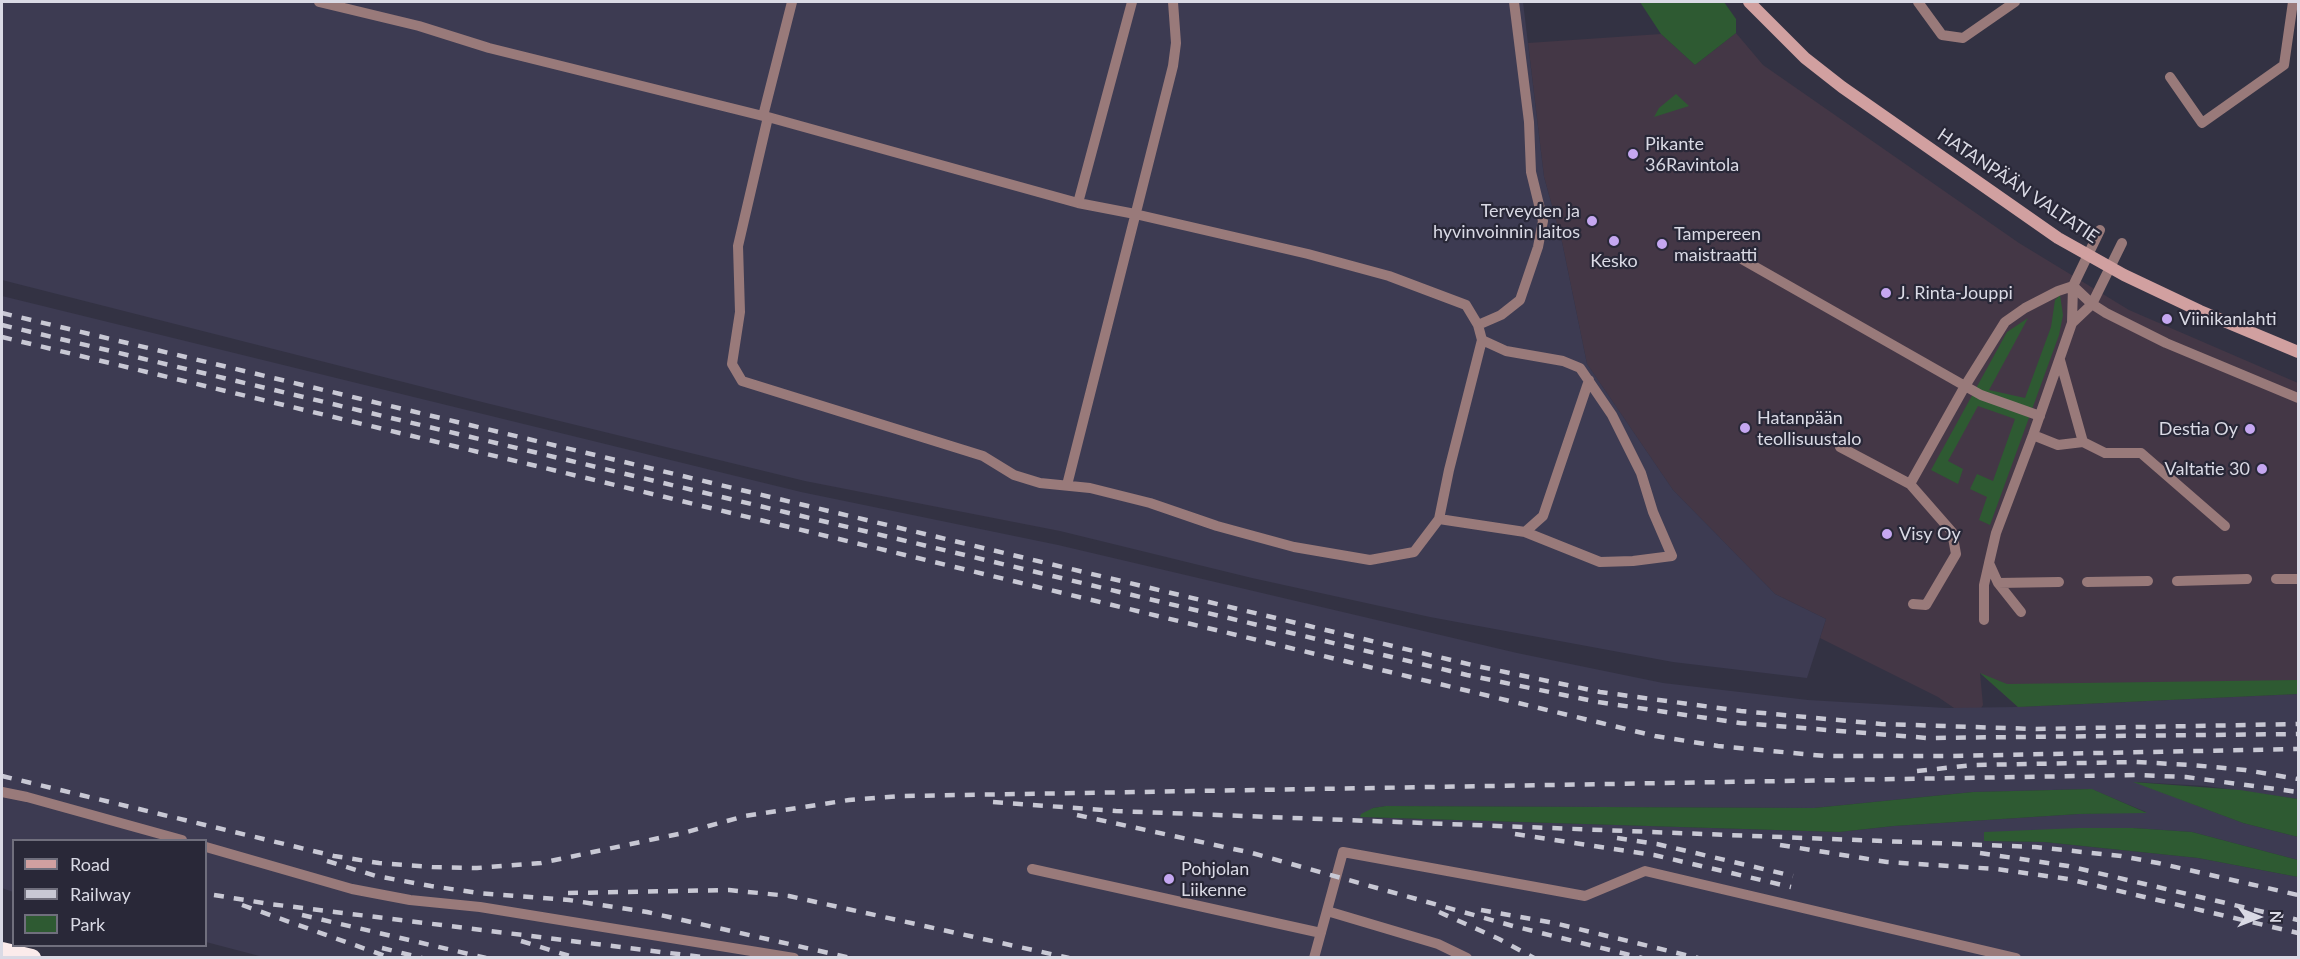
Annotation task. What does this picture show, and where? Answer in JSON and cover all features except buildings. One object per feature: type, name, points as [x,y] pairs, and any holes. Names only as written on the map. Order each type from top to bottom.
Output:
[{"type":"highway","points":[[2,951],[32,957]]},
{"type":"main road","name":"HATANPÄÄN VALTATIE","points":[[1749,2],[1804,58],[2058,238],[2111,269],[2298,352]]},
{"type":"lane","points":[[319,2],[419,26],[489,48],[765,117],[1078,203],[1136,214],[1308,254],[1389,276],[1466,305],[1478,325],[1482,340],[1439,519],[1414,552],[1370,560],[1294,547],[1217,526],[1150,503],[1090,488],[1031,481],[1014,475],[983,456],[742,381],[732,364],[740,312],[738,246],[765,117],[792,2]]},
{"type":"lane","points":[[1078,203],[1132,2]]},
{"type":"lane","points":[[1067,485],[1173,66],[1176,43],[1173,2]]},
{"type":"lane","points":[[1478,325],[1501,315],[1520,300],[1538,247],[1543,221],[1531,172],[1528,122],[1514,2]]},
{"type":"lane","points":[[1918,2],[1942,34],[1963,38],[2015,2]]},
{"type":"lane","points":[[2170,77],[2202,123],[2284,65],[2293,2]]},
{"type":"lane","points":[[1984,620],[1984,585],[1995,533],[2034,435],[2072,323],[2073,286],[2100,230]]},
{"type":"lane","points":[[2072,323],[2092,304],[2122,243]]},
{"type":"lane","points":[[1738,257],[1965,386],[2040,416]]},
{"type":"lane","points":[[2073,286],[2092,304],[2166,343],[2298,398]]},
{"type":"lane","points":[[1910,484],[1965,386],[2005,322],[2025,308],[2073,286]]},
{"type":"lane","points":[[1439,519],[1525,532],[1600,562],[1672,556],[1653,512],[1641,473],[1612,415],[1580,368],[1563,361],[1506,351],[1482,340]]},
{"type":"lane","points":[[2060,360],[2083,442]]},
{"type":"lane","points":[[1525,532],[1543,516],[1589,380]]},
{"type":"lane","points":[[2034,435],[2058,445],[2083,442],[2105,453],[2141,453],[2225,526]]},
{"type":"lane","points":[[1840,447],[1910,484],[1952,532],[1956,554],[1926,605],[1913,604]]},
{"type":"lane","points":[[1989,563],[1998,583],[2021,612]]},
{"type":"lane","points":[[2177,581],[2247,579]]},
{"type":"lane","points":[[2276,579],[2298,579]]},
{"type":"lane","points":[[2087,582],[2148,581]]},
{"type":"lane","points":[[1998,583],[2059,582]]},
{"type":"lane","points":[[2,792],[178,839]]},
{"type":"lane","points":[[207,847],[352,889],[398,898],[480,907],[794,957]]},
{"type":"lane","points":[[1314,957],[1343,852],[1585,896],[1645,871],[2016,957]]},
{"type":"lane","points":[[1032,869],[1321,933]]},
{"type":"lane","points":[[1327,911],[1438,944],[1467,957]]},
{"type":"shaded area","points":[[2,2],[1523,2],[1544,177],[1562,242],[1587,364],[1673,490],[1775,594],[1826,619],[1807,678],[1673,662],[1430,617],[1252,578],[1060,531],[805,481],[2,280]]},
{"type":"shaded area","points":[[1736,33],[1763,65],[2019,243],[2129,310],[2298,383],[2298,694],[2018,707],[1980,673],[1983,705],[1973,721],[1938,697],[1820,638],[1826,619],[1775,594],[1673,490],[1587,364],[1562,242],[1544,177],[1528,43],[1661,34],[1695,65]]},
{"type":"shaded area","points":[[2,296],[801,492],[1058,545],[1517,653],[1663,683],[1808,700],[1946,708],[2018,707],[2298,694],[2298,799],[2206,786],[2136,782],[2243,823],[2298,837],[2298,860],[2192,832],[2133,828],[1984,841],[2044,842],[2198,858],[2298,877],[2298,957],[267,958],[207,942],[207,839],[12,839],[12,892],[2,888]],"holes":[[[2091,789],[2146,812],[1894,826],[1839,832],[1361,817],[1373,808],[1386,806],[1814,808],[1973,792]]]},
{"type":"green space","points":[[1640,2],[1724,2],[1736,19],[1736,33],[1695,65],[1661,34]]},
{"type":"green space","points":[[1676,94],[1689,106],[1654,117],[1659,108]]},
{"type":"green space","points":[[2060,295],[2063,315],[2059,335],[1990,525],[1979,520],[1987,497],[1970,489],[1977,474],[1993,481],[2015,419],[1978,406],[1948,461],[1963,469],[1958,484],[1931,470],[2007,332],[2028,318],[1989,390],[2025,398],[2051,327],[2055,300]]},
{"type":"green space","points":[[1980,673],[2007,684],[2298,680],[2298,694],[2018,707]]},
{"type":"green space","points":[[2133,782],[2240,790],[2298,799],[2298,837],[2243,823]]},
{"type":"green space","points":[[2092,789],[2147,813],[2079,814],[1894,826],[1839,832],[1360,817],[1361,814],[1373,808],[1386,806],[1814,808],[1973,792]]},
{"type":"green space","points":[[2133,828],[2192,832],[2298,860],[2298,877],[2198,858],[2044,842],[1984,841],[1984,832]]},
{"type":"railway","points":[[2,313],[1472,665],[1600,692],[1741,711],[1881,724],[2036,729],[2298,724]]},
{"type":"railway","points":[[2,325],[1467,675],[1598,702],[1740,723],[1927,738],[2298,734]]},
{"type":"railway","points":[[2,337],[1655,736],[1718,746],[1825,756],[1950,756],[2298,749]]},
{"type":"railway","points":[[1917,771],[1974,765],[2136,762],[2245,770],[2298,779]]},
{"type":"railway","points":[[2,776],[334,856],[379,863],[477,868],[541,863],[683,833],[745,816],[849,800],[903,796],[2136,775],[2186,777],[2298,792]]},
{"type":"railway","points":[[993,802],[1116,811],[2035,847],[2121,856],[2298,895]]},
{"type":"railway","points":[[1077,815],[1252,853],[1513,926],[1642,958]]},
{"type":"railway","points":[[1515,834],[1654,855],[1791,887]]},
{"type":"railway","points":[[1617,838],[1657,844],[1793,876]]},
{"type":"railway","points":[[1780,845],[1887,862],[1996,869],[2068,879],[2298,933]]},
{"type":"railway","points":[[1980,853],[2068,866],[2298,920]]},
{"type":"railway","points":[[327,861],[376,876],[431,886],[478,893],[569,900],[647,912],[851,958]]},
{"type":"railway","points":[[568,893],[729,890],[789,896],[1069,958]]},
{"type":"railway","points":[[214,895],[270,904],[710,958]]},
{"type":"railway","points":[[242,905],[391,958]]},
{"type":"railway","points":[[1481,910],[1554,923],[1698,958]]},
{"type":"railway","points":[[1439,912],[1499,939],[1534,958]]},
{"type":"railway","points":[[302,915],[486,958]]},
{"type":"railway","points":[[521,941],[576,958]]},
{"type":"railway","points":[[382,948],[422,958]]},
{"type":"place","name":"Pikante 36Ravintola","points":[[1633,154]]},
{"type":"place","name":"Terveyden ja hyvinvoinnin laitos","points":[[1592,221]]},
{"type":"place","name":"Kesko","points":[[1614,241]]},
{"type":"place","name":"Tampereen maistraatti","points":[[1662,244]]},
{"type":"place","name":"J. Rinta-Jouppi","points":[[1886,293]]},
{"type":"place","name":"Viinikanlahti","points":[[2167,319]]},
{"type":"place","name":"Hatanpään teollisuustalo","points":[[1745,428]]},
{"type":"place","name":"Destia Oy","points":[[2250,429]]},
{"type":"place","name":"Valtatie 30","points":[[2262,469]]},
{"type":"place","name":"Visy Oy","points":[[1887,534]]},
{"type":"place","name":"Pohjolan Liikenne","points":[[1169,879]]}]
